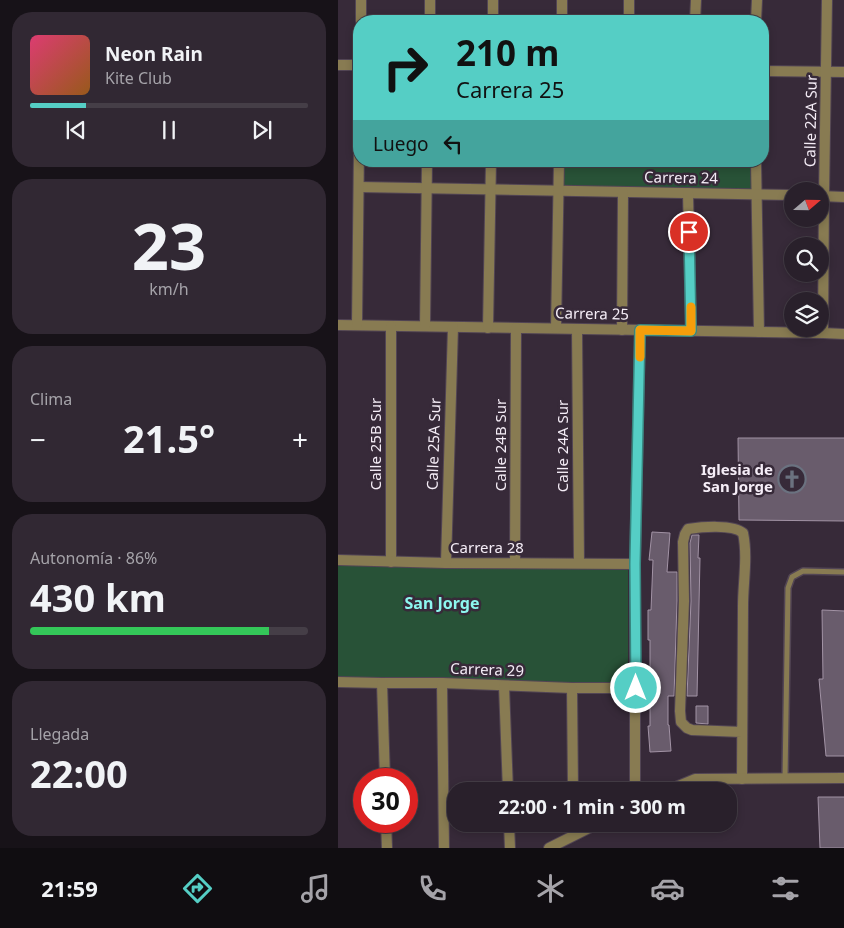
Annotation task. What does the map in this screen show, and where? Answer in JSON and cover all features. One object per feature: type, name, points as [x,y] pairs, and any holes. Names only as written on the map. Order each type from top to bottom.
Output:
[{"type":"street","points":[[361,0],[361,15]]},
{"type":"street","points":[[430,0],[430,15]]},
{"type":"street","points":[[493,0],[493,15]]},
{"type":"street","points":[[562,0],[562,15]]},
{"type":"street","points":[[629,0],[629,15]]},
{"type":"street","points":[[696,0],[696,15]]},
{"type":"street","points":[[756,15],[757,0]]},
{"type":"street","name":"Calle 22A Sur","points":[[823,182],[827,72],[827,0]]},
{"type":"street","points":[[338,65],[353,65]]},
{"type":"street","points":[[769,71],[844,72]]},
{"type":"street","points":[[357,325],[359,167]]},
{"type":"street","points":[[425,326],[427,167]]},
{"type":"street","points":[[488,328],[491,167]]},
{"type":"street","points":[[556,328],[559,167]]},
{"type":"street","points":[[756,167],[759,332]]},
{"type":"street","name":"Carrera 24","points":[[359,187],[784,195]]},
{"type":"street","points":[[622,330],[623,192]]},
{"type":"street","points":[[688,193],[691,331]]},
{"type":"street","points":[[829,196],[844,197]]},
{"type":"street","name":"Calle 22A Sur","points":[[822,228],[822,292]]},
{"type":"street","name":"Carrera 25","points":[[338,325],[784,332]]},
{"type":"street","name":"Calle 25B Sur","points":[[391,326],[392,562]]},
{"type":"street","name":"Calle 25A Sur","points":[[446,563],[453,327]]},
{"type":"street","name":"Calle 24B Sur","points":[[516,328],[516,563]]},
{"type":"street","name":"Calle 24A Sur","points":[[577,329],[579,563]]},
{"type":"street","points":[[636,782],[635,564],[640,330]]},
{"type":"street","name":"Carrera 25","points":[[829,333],[844,334]]},
{"type":"street","points":[[742,732],[692,730],[681,722],[684,600],[683,542],[688,530],[696,528],[732,528],[743,533],[745,553],[743,586],[742,779]]},
{"type":"street","name":"Carrera 28","points":[[338,560],[446,563],[635,564]]},
{"type":"street","name":"Carrera 29","points":[[338,682],[636,688]]},
{"type":"street","points":[[442,683],[444,848]]},
{"type":"street","points":[[382,684],[385,768]]},
{"type":"street","points":[[504,686],[508,782]]},
{"type":"street","points":[[572,688],[573,782]]},
{"type":"street","points":[[691,782],[696,780],[844,778]]},
{"type":"street","points":[[509,832],[510,848]]},
{"type":"street","points":[[574,832],[574,836]]},
{"type":"street","points":[[549,848],[582,832]]},
{"type":"street","points":[[386,833],[387,848]]},
{"type":"lane","points":[[785,779],[788,588],[792,576],[803,571],[844,572]]},
{"type":"green space","points":[[563,167],[752,167],[752,191],[563,188]]},
{"type":"green space","points":[[338,562],[628,567],[628,686],[338,680]]},
{"type":"building","name":"Iglesia de San Jorge","points":[[738,438],[845,438],[845,521],[739,520]]},
{"type":"building","points":[[652,532],[670,533],[667,572],[677,572],[677,601],[674,696],[668,696],[668,725],[671,751],[650,752],[648,726],[650,726],[650,640],[648,640],[648,610],[651,610],[653,560],[649,560]]},
{"type":"building","points":[[692,535],[699,535],[698,558],[700,558],[697,696],[687,696],[691,601],[690,543]]},
{"type":"building","points":[[822,610],[845,611],[845,756],[826,756],[819,679],[823,679]]},
{"type":"building","points":[[696,706],[708,706],[708,724],[696,723]]},
{"type":"building","points":[[818,797],[845,797],[845,848],[820,848]]},
{"type":"slow traffic","points":[[640,357],[640,330],[691,331],[691,307]]},
{"type":"place","name":"Iglesia de San Jorge","points":[[792,479]]},
{"type":"district","name":"San Jorge","points":[[442,603]]},
{"type":"route","points":[[636,688],[635,564],[640,330],[691,331],[689,232]]}]
